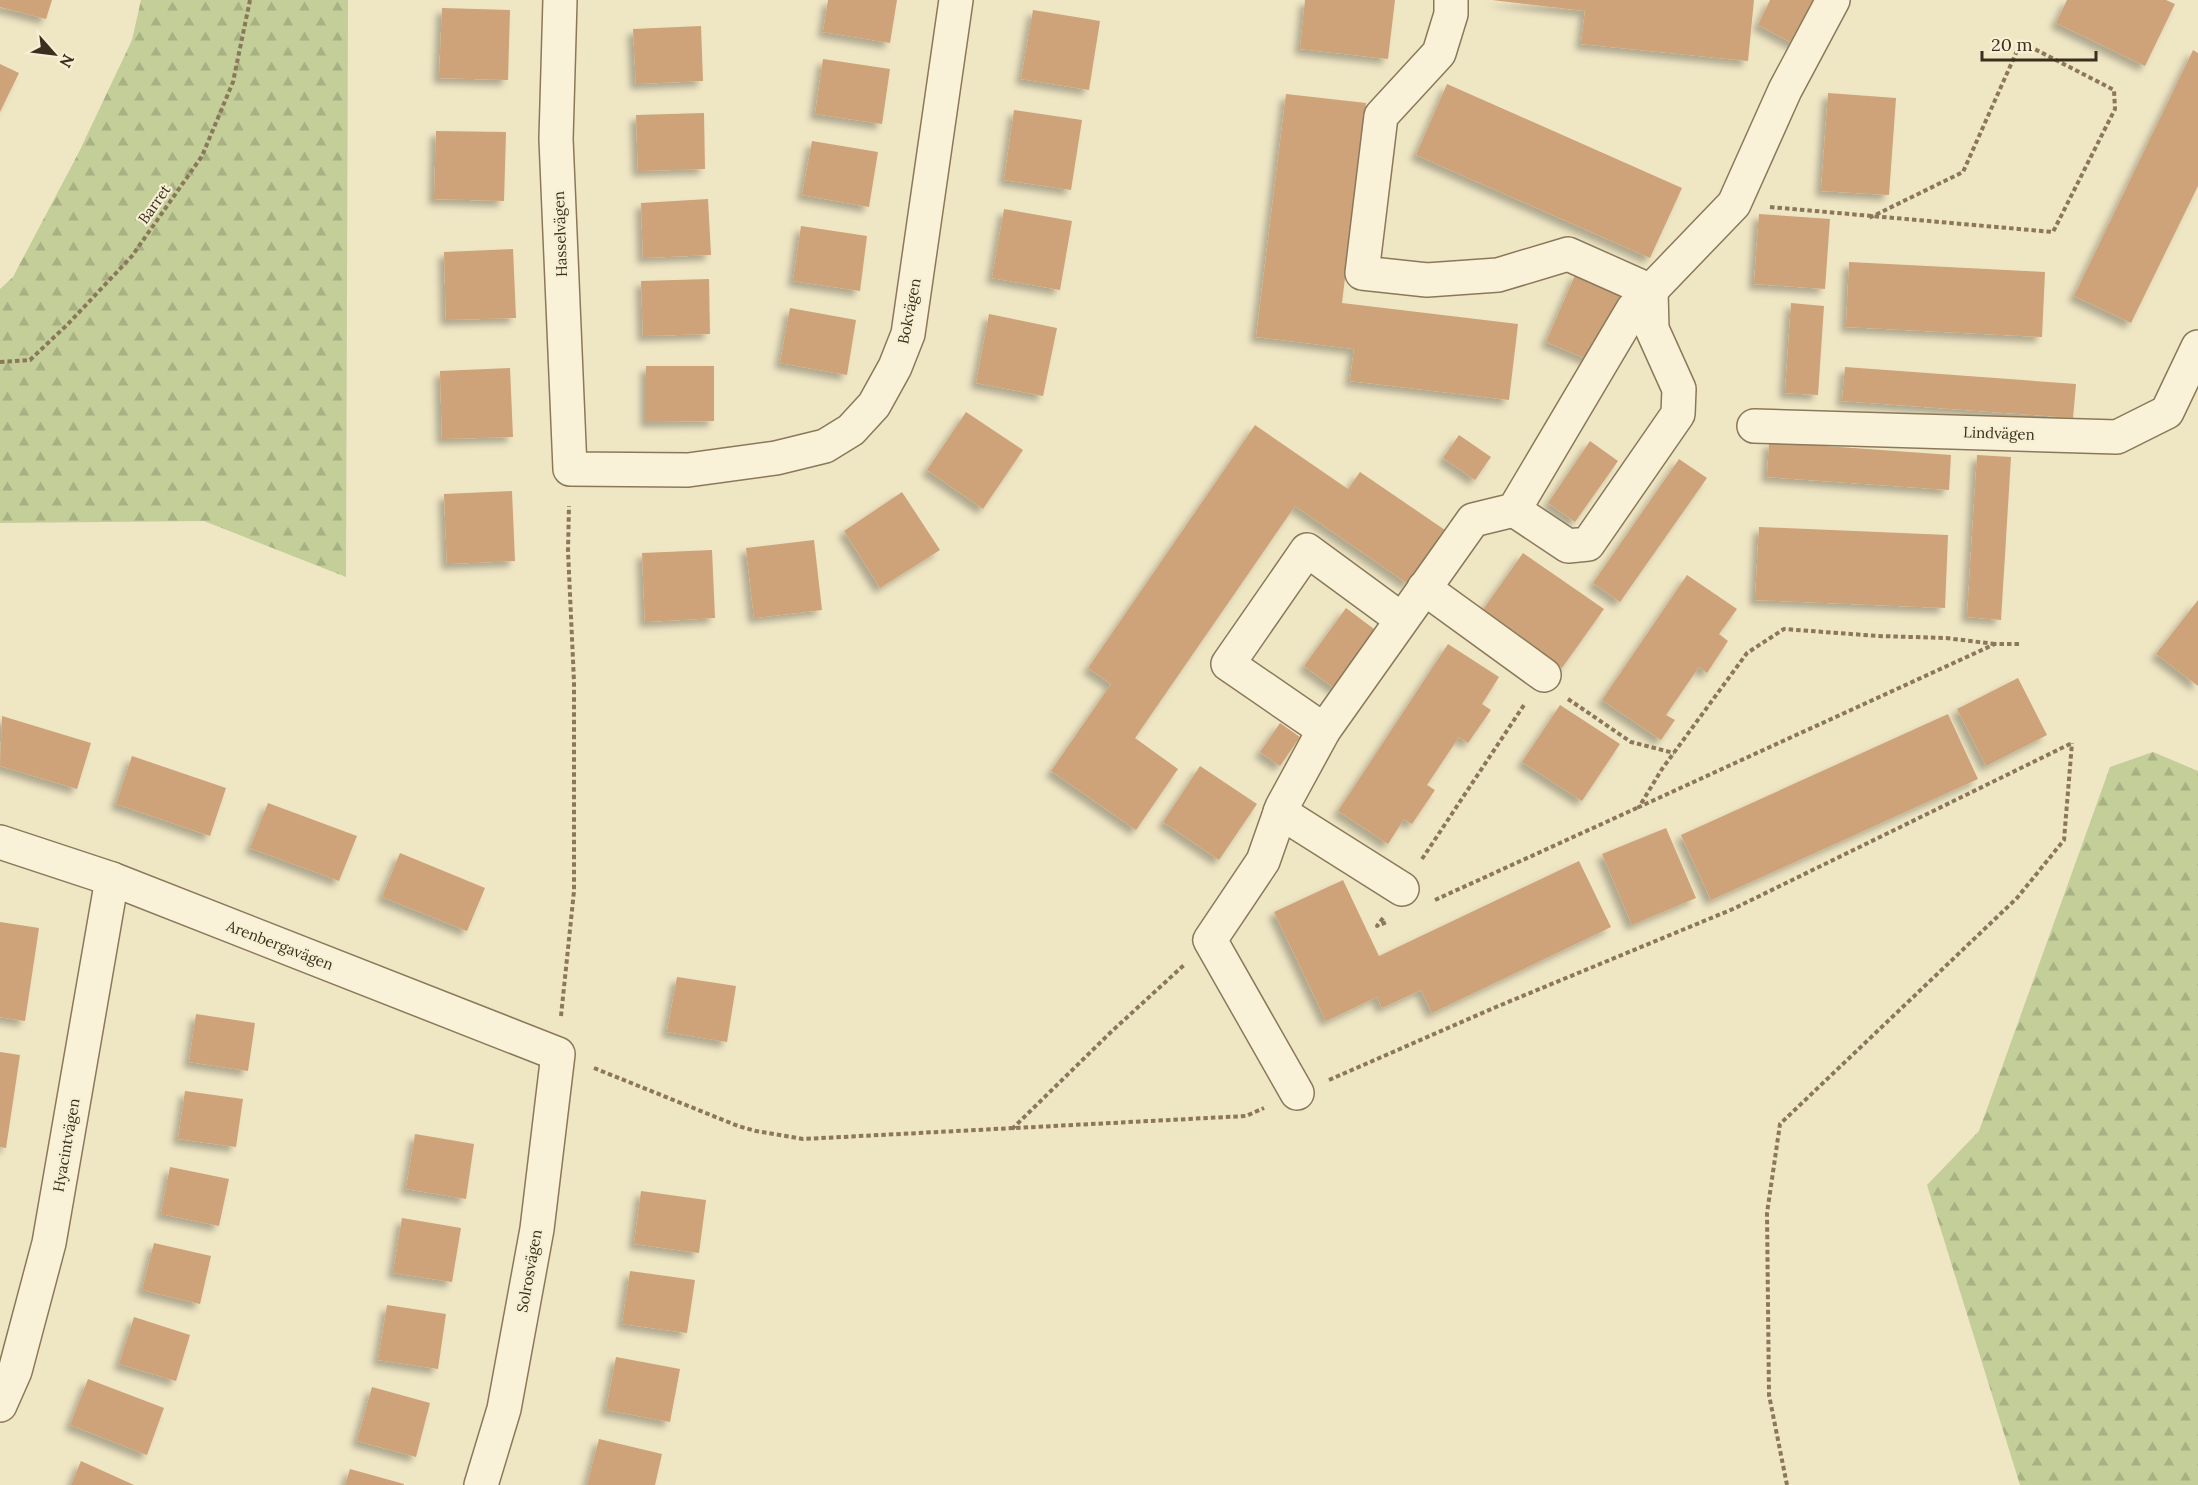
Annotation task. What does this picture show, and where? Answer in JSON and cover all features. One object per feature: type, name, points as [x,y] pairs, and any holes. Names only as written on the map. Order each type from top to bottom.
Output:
[{"type":"street","name":"Hasselvägen","points":[[560,0],[556,139],[570,469]]},
{"type":"street","name":"Bokvägen","points":[[570,469],[688,470],[776,458],[825,446],[850,430],[874,405],[895,367],[908,334],[956,0]]},
{"type":"street","points":[[1451,0],[1451,14],[1439,53],[1381,116],[1362,273],[1427,280],[1498,275],[1568,254],[1651,291]]},
{"type":"street","points":[[1297,1094],[1210,939],[1263,861],[1280,812],[1324,730],[1401,619],[1473,520],[1514,510],[1633,309],[1734,204],[1785,90],[1833,0]]},
{"type":"street","points":[[1514,510],[1568,546],[1588,544],[1678,414],[1679,389],[1652,329],[1651,291]]},
{"type":"street","name":"Lindvägen","points":[[1754,426],[2116,437],[2167,412],[2198,347]]},
{"type":"street","points":[[1324,730],[1227,664],[1308,550],[1401,619]]},
{"type":"street","points":[[1424,588],[1545,675]]},
{"type":"street","points":[[1280,812],[1416,896]]},
{"type":"street","name":"Arenbergavägen","points":[[0,842],[112,879],[558,1054]]},
{"type":"street","name":"Hyacintvägen","points":[[0,1405],[15,1371],[49,1243],[112,879]]},
{"type":"street","name":"Solrosvägen","points":[[481,1485],[504,1409],[535,1240],[558,1054]]},
{"type":"path","name":"Barret","points":[[0,362],[30,360],[68,324],[132,256],[202,156],[233,82],[249,0]]},
{"type":"path","points":[[1734,204],[1869,218],[2053,232],[2115,110],[2114,90],[2021,42],[1963,172],[1869,218]]},
{"type":"path","points":[[570,469],[568,551],[574,682],[574,891],[558,1054],[738,1126],[756,1131],[803,1139],[1246,1116],[1496,1007],[1733,909],[2072,742],[2064,840],[2017,898],[1780,1124],[1767,1213],[1768,1395],[1787,1485]]},
{"type":"path","points":[[1639,807],[1674,753],[1747,653],[1784,629],[2022,644]]},
{"type":"path","points":[[1387,922],[1377,927],[1416,896],[1639,807],[1995,644]]},
{"type":"path","points":[[1416,896],[1545,675],[1570,700],[1631,742],[1674,753]]},
{"type":"path","points":[[1012,1129],[1210,939]]},
{"type":"green space","points":[[141,0],[348,0],[346,577],[204,521],[0,523],[0,289],[13,277],[79,152],[132,40]]},
{"type":"green space","points":[[2153,752],[2198,771],[2198,1485],[2020,1485],[1927,1185],[1979,1131],[2110,767]]},
{"type":"building","points":[[0,0],[52,0],[46,19],[0,7]]},
{"type":"building","points":[[828,0],[897,0],[890,43],[823,32]]},
{"type":"building","points":[[1305,0],[1395,0],[1388,59],[1300,49]]},
{"type":"building","points":[[1492,0],[1754,0],[1748,61],[1581,44],[1585,11]]},
{"type":"building","points":[[1770,0],[1821,0],[1798,46],[1758,25]]},
{"type":"building","points":[[2067,0],[2166,0],[2175,4],[2145,66],[2056,23]]},
{"type":"building","points":[[442,8],[510,10],[508,80],[439,78]]},
{"type":"building","points":[[1033,10],[1100,21],[1089,90],[1021,79]]},
{"type":"building","points":[[701,26],[703,81],[636,84],[633,29]]},
{"type":"building","points":[[2193,50],[2198,53],[2198,186],[2131,323],[2074,296]]},
{"type":"building","points":[[823,59],[890,69],[882,124],[815,114]]},
{"type":"building","points":[[0,64],[19,73],[0,112]]},
{"type":"building","points":[[1447,84],[1682,188],[1650,258],[1416,155]]},
{"type":"building","points":[[1828,93],[1896,98],[1889,195],[1821,191]]},
{"type":"building","points":[[1286,94],[1366,103],[1342,303],[1518,324],[1509,400],[1350,381],[1354,349],[1256,337]]},
{"type":"building","points":[[1014,110],[1082,120],[1071,190],[1004,180]]},
{"type":"building","points":[[704,113],[705,169],[638,171],[636,115]]},
{"type":"building","points":[[436,131],[506,132],[504,201],[434,199]]},
{"type":"building","points":[[812,141],[878,152],[869,207],[802,195]]},
{"type":"building","points":[[708,199],[711,255],[643,258],[641,203]]},
{"type":"building","points":[[1004,209],[1072,221],[1060,290],[992,278]]},
{"type":"building","points":[[1759,214],[1830,219],[1825,289],[1754,284]]},
{"type":"building","points":[[801,226],[867,236],[860,291],[793,281]]},
{"type":"building","points":[[513,249],[516,318],[446,320],[444,252]]},
{"type":"building","points":[[1849,262],[2045,272],[2042,337],[1846,327]]},
{"type":"building","points":[[1576,273],[1621,293],[1591,361],[1546,342]]},
{"type":"building","points":[[709,279],[710,334],[643,336],[641,281]]},
{"type":"building","points":[[1791,303],[1824,306],[1818,395],[1785,393]]},
{"type":"building","points":[[790,308],[856,320],[847,375],[780,363]]},
{"type":"building","points":[[989,314],[1057,328],[1043,396],[976,383]]},
{"type":"building","points":[[646,366],[714,366],[714,421],[646,422]]},
{"type":"building","points":[[1845,367],[2076,384],[2073,418],[1842,401]]},
{"type":"building","points":[[510,368],[513,437],[442,439],[440,371]]},
{"type":"building","points":[[966,412],[1023,450],[983,509],[927,470]]},
{"type":"building","points":[[1255,425],[1348,489],[1360,472],[1445,530],[1408,584],[1295,506],[1135,738],[1178,769],[1136,830],[1051,771],[1111,684],[1088,668]]},
{"type":"building","points":[[1459,435],[1491,457],[1475,480],[1443,458]]},
{"type":"building","points":[[1590,441],[1618,461],[1575,522],[1548,503]]},
{"type":"building","points":[[1769,442],[1951,455],[1949,490],[1767,477]]},
{"type":"building","points":[[1977,455],[2011,457],[2001,620],[1967,617]]},
{"type":"building","points":[[1679,459],[1707,478],[1620,602],[1593,583]]},
{"type":"building","points":[[512,491],[515,561],[447,564],[444,494]]},
{"type":"building","points":[[902,492],[940,550],[880,588],[844,531]]},
{"type":"building","points":[[1759,527],[1948,535],[1945,608],[1755,600]]},
{"type":"building","points":[[814,540],[822,610],[754,618],[746,548]]},
{"type":"building","points":[[712,550],[715,618],[645,622],[642,553]]},
{"type":"building","points":[[1523,553],[1604,609],[1562,668],[1482,611]]},
{"type":"building","points":[[1687,575],[1737,609],[1719,634],[1728,641],[1707,673],[1699,667],[1666,715],[1675,720],[1661,740],[1602,700]]},
{"type":"building","points":[[2198,600],[2198,686],[2156,654]]},
{"type":"building","points":[[1346,608],[1378,632],[1337,690],[1304,666]]},
{"type":"building","points":[[1448,644],[1499,677],[1482,704],[1491,710],[1468,743],[1459,737],[1427,785],[1435,790],[1412,824],[1404,819],[1388,844],[1338,811]]},
{"type":"building","points":[[2018,678],[2047,735],[1986,766],[1957,709]]},
{"type":"building","points":[[1560,705],[1620,744],[1582,801],[1522,762]]},
{"type":"building","points":[[1948,714],[1978,779],[1711,900],[1681,835]]},
{"type":"building","points":[[2,716],[91,743],[77,789],[0,766]]},
{"type":"building","points":[[1280,723],[1300,737],[1280,766],[1260,752]]},
{"type":"building","points":[[132,756],[226,788],[210,836],[116,804]]},
{"type":"building","points":[[1200,766],[1257,804],[1219,860],[1163,822]]},
{"type":"building","points":[[268,803],[357,836],[339,881],[250,848]]},
{"type":"building","points":[[1666,828],[1696,898],[1632,925],[1602,854]]},
{"type":"building","points":[[400,853],[485,888],[467,931],[382,897]]},
{"type":"building","points":[[1579,861],[1611,927],[1432,1013],[1421,990],[1382,1008],[1377,997],[1326,1021],[1274,912],[1343,880],[1379,956]]},
{"type":"building","points":[[0,922],[39,928],[25,1021],[0,1017]]},
{"type":"building","points":[[677,977],[736,986],[727,1042],[667,1032]]},
{"type":"building","points":[[196,1014],[255,1023],[248,1071],[189,1062]]},
{"type":"building","points":[[0,1052],[20,1055],[6,1148],[0,1147]]},
{"type":"building","points":[[185,1091],[243,1099],[236,1147],[178,1139]]},
{"type":"building","points":[[415,1134],[474,1144],[466,1199],[406,1189]]},
{"type":"building","points":[[170,1167],[229,1179],[219,1226],[161,1214]]},
{"type":"building","points":[[641,1191],[706,1200],[699,1253],[634,1244]]},
{"type":"building","points":[[402,1218],[461,1228],[452,1282],[393,1273]]},
{"type":"building","points":[[154,1243],[211,1256],[200,1304],[142,1290]]},
{"type":"building","points":[[630,1271],[695,1280],[687,1333],[622,1324]]},
{"type":"building","points":[[387,1305],[446,1314],[438,1369],[378,1360]]},
{"type":"building","points":[[134,1317],[190,1335],[176,1381],[119,1364]]},
{"type":"building","points":[[616,1357],[680,1369],[670,1422],[606,1410]]},
{"type":"building","points":[[88,1379],[164,1408],[147,1455],[70,1425]]},
{"type":"building","points":[[372,1387],[430,1403],[416,1457],[357,1441]]},
{"type":"building","points":[[599,1439],[662,1454],[655,1485],[587,1485]]},
{"type":"building","points":[[81,1461],[134,1485],[71,1485]]},
{"type":"building","points":[[350,1469],[404,1484],[404,1485],[345,1485]]}]
